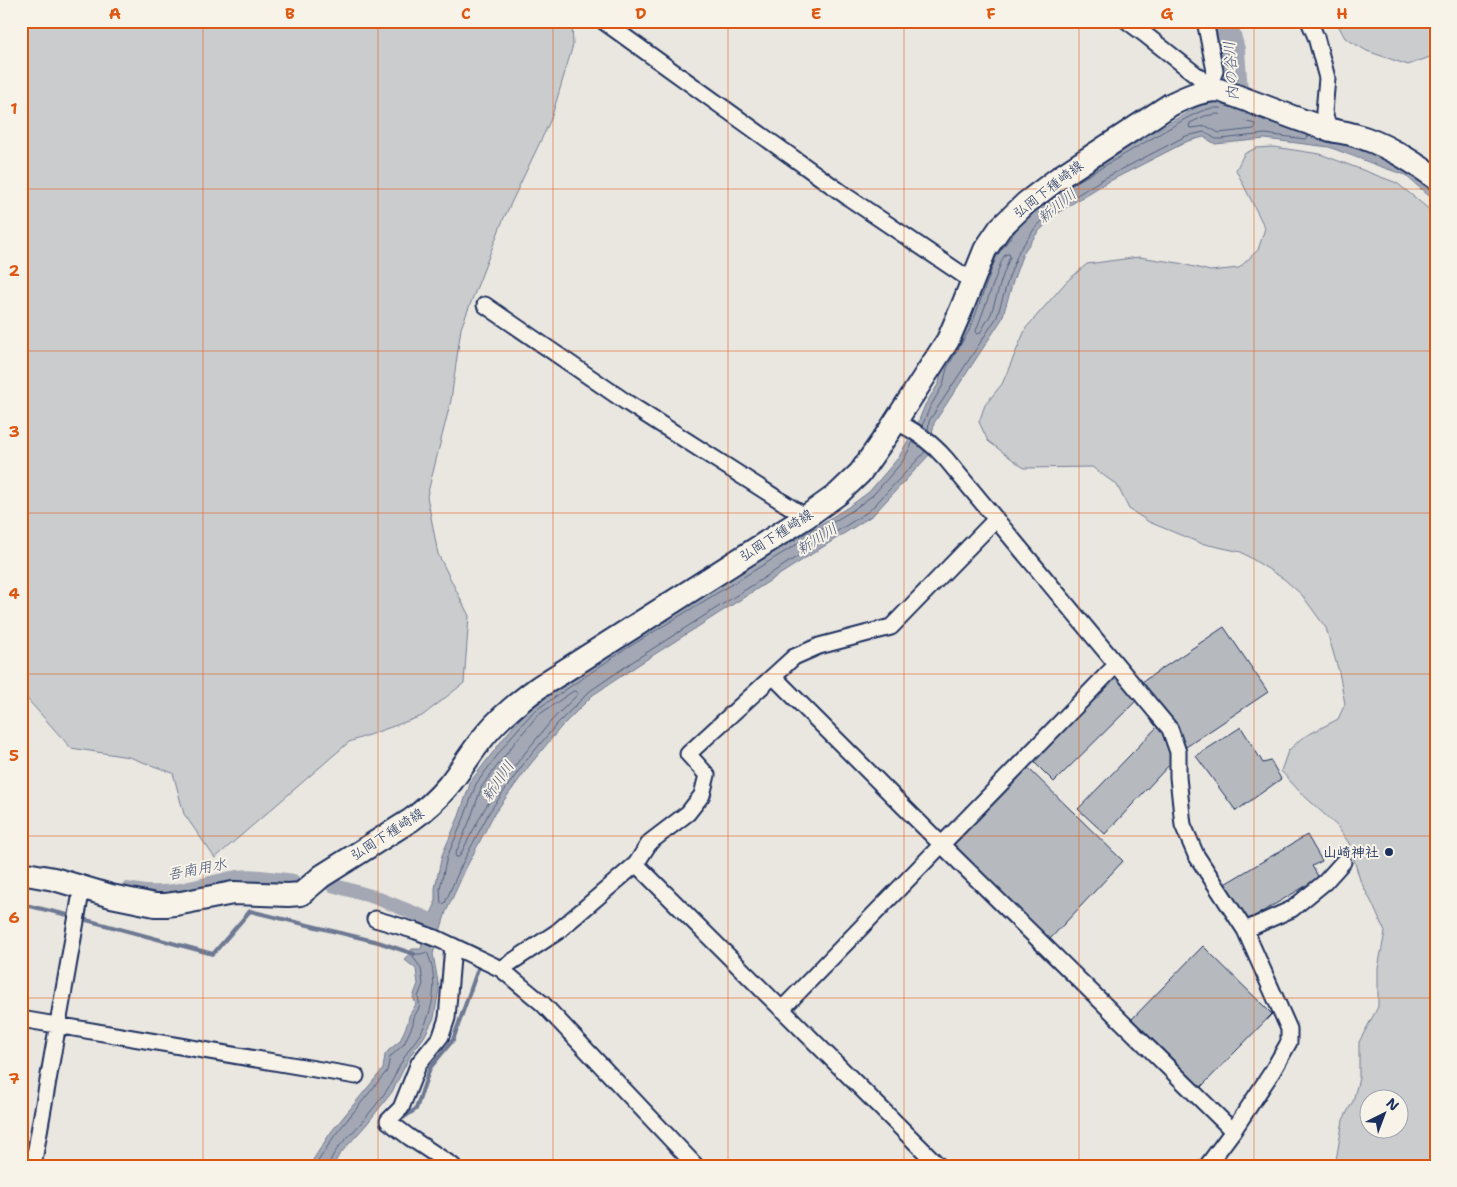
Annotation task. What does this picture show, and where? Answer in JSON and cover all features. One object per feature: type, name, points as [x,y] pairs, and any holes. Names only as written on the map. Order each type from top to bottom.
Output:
[{"type":"main road","name":"弘岡下種崎線","points":[[21,873],[54,879],[126,900],[155,905],[166,905],[233,893],[301,894],[322,876],[425,810],[448,786],[486,734],[505,713],[528,695],[838,494],[860,473],[899,423],[948,340],[985,250],[1000,228],[1026,203],[1060,177],[1170,106],[1186,97],[1213,90]]},
{"type":"main road","points":[[1213,90],[1249,100],[1329,130],[1354,134],[1392,150],[1436,178]]},
{"type":"street","points":[[603,21],[850,198],[972,281]]},
{"type":"street","points":[[1127,21],[1213,90]]},
{"type":"street","points":[[1204,21],[1215,71],[1213,90]]},
{"type":"street","points":[[1309,21],[1316,37],[1327,78],[1324,112],[1329,130]]},
{"type":"street","points":[[485,305],[626,402],[806,516]]},
{"type":"street","points":[[899,423],[937,449],[1170,729],[1178,752],[1178,777],[1183,825],[1196,855],[1245,930],[1289,1029],[1288,1042],[1272,1072],[1207,1166]]},
{"type":"street","points":[[501,969],[557,932],[636,864],[650,842],[688,813],[702,795],[707,775],[688,754],[773,676],[794,657],[819,646],[890,627],[996,519]]},
{"type":"street","points":[[782,1009],[1116,665]]},
{"type":"street","points":[[773,676],[1233,1131]]},
{"type":"street","points":[[1245,930],[1292,909],[1325,882],[1342,862]]},
{"type":"street","points":[[636,864],[939,1166]]},
{"type":"street","points":[[33,1166],[82,887]]},
{"type":"street","points":[[375,919],[416,931],[447,943],[501,969],[543,1004],[696,1166]]},
{"type":"street","points":[[447,943],[447,1018],[441,1036],[419,1063],[401,1108],[388,1121],[453,1166]]},
{"type":"street","points":[[21,1019],[356,1076]]},
{"type":"shaded area","points":[[21,21],[472,21],[474,25],[497,21],[562,21],[572,25],[573,45],[551,119],[503,220],[461,328],[451,400],[427,496],[438,554],[469,616],[464,683],[422,716],[349,742],[215,858],[184,814],[173,773],[129,757],[71,748],[21,692]]},
{"type":"shaded area","points":[[1336,21],[1436,21],[1436,58],[1430,57],[1408,65],[1367,51],[1345,38]]},
{"type":"shaded area","points":[[1274,147],[1320,154],[1397,183],[1436,215],[1436,1166],[1335,1166],[1343,1120],[1353,1101],[1359,1078],[1359,1042],[1378,1007],[1378,968],[1385,932],[1360,880],[1349,843],[1337,826],[1300,792],[1281,771],[1288,751],[1302,738],[1338,719],[1345,704],[1339,672],[1326,628],[1302,595],[1284,579],[1241,552],[1200,543],[1149,522],[1129,509],[1117,485],[1092,467],[1024,468],[988,441],[979,422],[985,405],[1002,384],[1026,328],[1066,282],[1087,264],[1139,257],[1179,263],[1210,271],[1239,268],[1258,250],[1265,228],[1236,170],[1244,154],[1256,148]]},
{"type":"water","name":"新川川","points":[[1218,102],[1380,151],[1436,186],[1436,202],[1405,175],[1329,147],[1265,139],[1215,144],[1204,137],[1188,141],[1104,184],[1059,212],[1038,232],[1023,253],[1002,319],[934,423],[929,455],[873,515],[593,695],[561,727],[529,766],[494,814],[446,912],[433,954],[439,988],[434,1018],[424,1037],[410,1056],[392,1092],[339,1155],[333,1166],[309,1166],[331,1132],[383,1069],[385,1055],[400,1041],[409,1016],[416,1004],[413,997],[418,984],[416,969],[405,960],[412,949],[421,949],[426,924],[435,905],[435,888],[442,855],[459,816],[471,781],[529,708],[621,646],[850,506],[869,492],[899,457],[925,405],[939,383],[942,367],[992,255],[1013,225],[1070,180],[1201,105]]},
{"type":"building","points":[[1224,627],[1268,692],[1186,747],[1142,682]]},
{"type":"building","points":[[1116,675],[1139,698],[1054,782],[1031,759]]},
{"type":"building","points":[[1159,725],[1165,734],[1170,749],[1170,764],[1105,834],[1078,809]]},
{"type":"building","points":[[1241,727],[1263,763],[1271,761],[1281,779],[1236,811],[1196,756]]},
{"type":"building","points":[[1025,765],[1123,861],[1050,939],[950,842]]},
{"type":"building","points":[[1307,835],[1322,861],[1312,866],[1319,878],[1245,922],[1223,885]]},
{"type":"building","points":[[1203,946],[1272,1014],[1201,1087],[1132,1019]]},
{"type":"waterway","name":"内の谷川","points":[[1225,21],[1233,50],[1236,92],[1233,116]]},
{"type":"waterway","name":"吾南用水","points":[[128,889],[168,892],[246,876],[293,881]]},
{"type":"waterway","name":"吾南用水","points":[[332,885],[374,897],[434,921]]},
{"type":"waterway","points":[[21,904],[72,916]]},
{"type":"waterway","points":[[79,918],[213,954],[250,911],[378,942],[414,954]]},
{"type":"waterway","points":[[436,930],[484,952],[482,957]]},
{"type":"waterway","points":[[400,1120],[416,1109],[430,1068],[453,1040],[480,963]]},
{"type":"place","name":"山崎神社","points":[[1389,852]]}]
